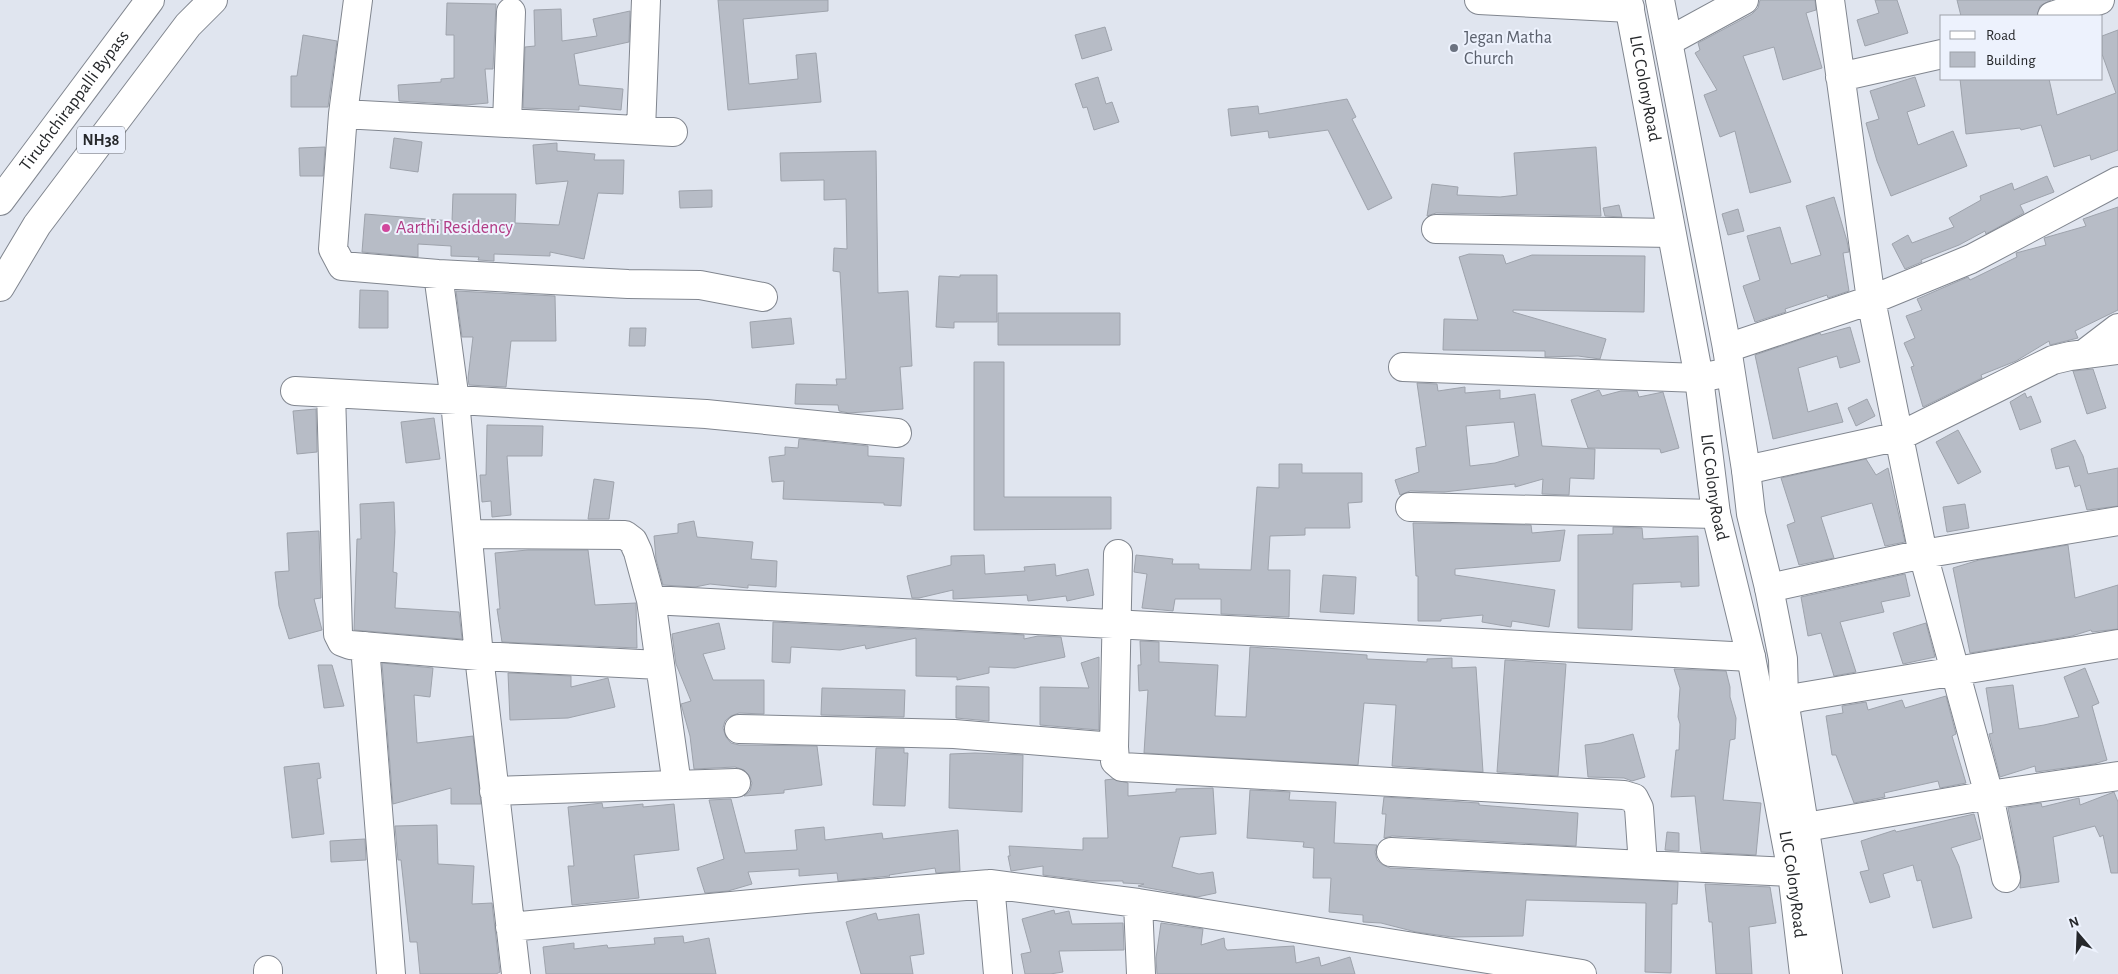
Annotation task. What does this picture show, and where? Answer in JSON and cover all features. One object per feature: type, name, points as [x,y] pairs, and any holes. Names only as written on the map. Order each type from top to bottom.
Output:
[{"type":"main road","name":"Tiruchchirappalli Bypass","points":[[0,201],[150,0]]},
{"type":"main road","name":"NH38","points":[[0,287],[37,225],[188,25],[213,0]]},
{"type":"main road","points":[[358,0],[343,114],[333,249],[337,260],[342,266],[438,274],[628,284],[700,285],[763,297]]},
{"type":"main road","points":[[640,130],[646,0]]},
{"type":"main road","points":[[1479,0],[1629,4]]},
{"type":"main road","name":"LIC ColonyRoad","points":[[1660,0],[1728,360],[1746,470],[1750,514],[1769,588],[1783,659],[1772,704],[1804,974]]},
{"type":"main road","points":[[1669,41],[1744,0]]},
{"type":"main road","points":[[1830,0],[1871,300],[1923,554],[1989,795],[2006,878]]},
{"type":"main road","points":[[2055,15],[2100,0]]},
{"type":"main road","name":"LIC ColonyRoad","points":[[1629,4],[1699,378],[1716,514],[1751,657],[1772,704],[1806,827],[1828,974]]},
{"type":"main road","points":[[507,123],[512,12]]},
{"type":"main road","points":[[1840,77],[1940,54]]},
{"type":"main road","points":[[343,114],[673,132]]},
{"type":"main road","points":[[1403,367],[1699,378],[1728,360],[1971,259],[2118,181]]},
{"type":"main road","points":[[1436,229],[1671,233]]},
{"type":"main road","points":[[438,274],[455,401],[479,656],[516,974]]},
{"type":"main road","points":[[2084,354],[2118,328]]},
{"type":"main road","points":[[1746,470],[1900,436],[2053,360],[2118,350]]},
{"type":"main road","points":[[295,391],[706,414],[897,433]]},
{"type":"main road","points":[[331,393],[338,634],[342,642],[350,645],[479,656],[660,665]]},
{"type":"main road","points":[[1410,507],[1716,514]]},
{"type":"main road","points":[[1769,588],[1923,554],[2118,521]]},
{"type":"main road","points":[[468,534],[625,535],[633,541],[638,552],[651,600],[677,785]]},
{"type":"main road","points":[[1118,554],[1114,747],[1116,761],[1122,767],[1624,795],[1634,798],[1639,808],[1643,865]]},
{"type":"main road","points":[[651,600],[1751,657]]},
{"type":"main road","points":[[1772,704],[2118,644]]},
{"type":"main road","points":[[365,646],[391,974]]},
{"type":"main road","points":[[739,729],[954,734],[1114,747]]},
{"type":"main road","points":[[1806,827],[1989,795],[2118,776]]},
{"type":"main road","points":[[494,791],[736,783]]},
{"type":"main road","points":[[1391,852],[1792,872]]},
{"type":"main road","points":[[510,927],[990,884],[1138,903],[1485,966],[1582,974]]},
{"type":"main road","points":[[990,884],[998,974]]},
{"type":"main road","points":[[1138,903],[1141,974]]},
{"type":"building","points":[[718,0],[828,0],[828,11],[743,19],[749,84],[798,79],[796,55],[816,53],[821,102],[728,110]]},
{"type":"building","points":[[1760,0],[1815,0],[1816,10],[1806,13],[1822,68],[1783,80],[1774,47],[1743,56],[1791,182],[1750,193],[1735,131],[1720,137],[1704,95],[1717,90],[1695,53],[1700,50],[1698,43],[1752,14],[1758,8]]},
{"type":"building","points":[[1875,0],[1897,0],[1908,33],[1865,46],[1857,20],[1879,13]]},
{"type":"building","points":[[1957,0],[2051,0],[2040,6],[2037,15],[1961,15]]},
{"type":"building","points":[[447,3],[496,4],[493,69],[485,69],[488,103],[466,105],[399,101],[398,85],[441,82],[441,79],[454,78],[454,35],[446,35]]},
{"type":"building","points":[[561,9],[562,41],[597,36],[593,19],[630,11],[629,42],[574,54],[579,85],[623,89],[621,110],[579,106],[579,110],[523,108],[525,47],[535,46],[534,10]]},
{"type":"building","points":[[1105,27],[1112,50],[1082,59],[1075,35]]},
{"type":"building","points":[[2118,30],[2118,150],[2091,160],[2090,155],[2054,167],[2041,125],[2021,130],[2020,128],[1966,134],[1960,80],[2049,80],[2057,115],[2116,93],[2103,57],[2103,36]]},
{"type":"building","points":[[303,35],[337,41],[328,107],[291,107],[291,76],[297,76]]},
{"type":"building","points":[[1098,77],[1106,104],[1112,102],[1119,122],[1094,130],[1087,107],[1083,108],[1075,84]]},
{"type":"building","points":[[1915,77],[1925,106],[1907,112],[1918,145],[1953,131],[1967,166],[1891,196],[1877,161],[1866,123],[1879,119],[1870,91]]},
{"type":"building","points":[[1347,99],[1356,117],[1352,119],[1392,198],[1368,210],[1328,130],[1269,138],[1268,131],[1231,136],[1228,109],[1258,106],[1259,114]]},
{"type":"building","points":[[394,138],[422,142],[418,172],[390,168]]},
{"type":"building","points":[[557,143],[557,151],[595,154],[594,160],[624,160],[623,194],[598,193],[584,259],[550,252],[550,256],[494,254],[494,261],[478,260],[479,257],[451,256],[451,246],[418,244],[418,257],[362,252],[365,214],[452,221],[453,194],[516,194],[515,223],[559,225],[568,181],[536,184],[533,145]]},
{"type":"building","points":[[325,147],[323,176],[300,176],[299,148]]},
{"type":"building","points":[[1596,147],[1601,216],[1436,213],[1427,216],[1432,184],[1458,187],[1457,195],[1500,197],[1517,195],[1514,153]]},
{"type":"building","points":[[876,151],[878,293],[908,291],[912,366],[900,367],[903,409],[849,413],[839,411],[838,405],[795,404],[796,384],[837,385],[836,379],[846,379],[840,272],[833,271],[834,248],[847,249],[846,199],[824,200],[824,180],[781,181],[780,153]]},
{"type":"building","points":[[2047,176],[2054,192],[2020,205],[2024,213],[1986,234],[1985,231],[1905,269],[1892,244],[1908,235],[1912,243],[1954,227],[1949,218],[1981,200],[1980,196],[2012,183],[2014,190]]},
{"type":"building","points":[[712,190],[712,207],[680,208],[679,191]]},
{"type":"building","points":[[1834,197],[1849,252],[1843,253],[1849,291],[1828,298],[1827,295],[1785,309],[1786,312],[1755,322],[1743,286],[1760,280],[1747,236],[1780,227],[1791,264],[1821,255],[1806,206]]},
{"type":"building","points":[[1619,205],[1622,217],[1605,216],[1603,208]]},
{"type":"building","points":[[2118,207],[2118,310],[2075,331],[2078,338],[2050,345],[2049,341],[2016,361],[1981,375],[1982,378],[1923,407],[1911,367],[1914,366],[1904,343],[1915,338],[1906,316],[1922,310],[1917,299],[1968,277],[1970,280],[2017,257],[2016,253],[2046,245],[2044,238],[2086,226],[2083,219]]},
{"type":"building","points":[[1738,209],[1744,231],[1728,235],[1722,214]]},
{"type":"building","points":[[1469,254],[1503,255],[1506,264],[1532,255],[1645,256],[1644,312],[1513,310],[1513,312],[1606,339],[1600,359],[1578,356],[1545,357],[1545,351],[1443,350],[1444,319],[1478,320],[1459,257]]},
{"type":"building","points":[[960,275],[997,275],[997,322],[954,322],[954,328],[936,327],[939,276],[960,277]]},
{"type":"building","points":[[360,290],[388,291],[388,328],[359,328]]},
{"type":"building","points":[[456,291],[555,296],[556,341],[511,341],[506,387],[469,385],[468,378],[473,337],[462,337]]},
{"type":"building","points":[[998,313],[1120,313],[1120,345],[998,345]]},
{"type":"building","points":[[791,318],[794,344],[752,348],[750,322]]},
{"type":"building","points":[[1850,327],[1860,362],[1840,368],[1837,356],[1798,368],[1808,412],[1837,403],[1843,422],[1773,439],[1755,355],[1820,333],[1821,335]]},
{"type":"building","points":[[630,328],[646,328],[645,346],[629,346]]},
{"type":"building","points":[[974,362],[1004,362],[1004,497],[1111,497],[1111,529],[974,530]]},
{"type":"building","points":[[2093,369],[2106,408],[2087,414],[2073,371]]},
{"type":"building","points":[[1417,383],[1437,384],[1438,391],[1465,387],[1465,393],[1500,390],[1500,399],[1535,394],[1542,446],[1595,449],[1594,479],[1570,478],[1569,495],[1542,494],[1543,479],[1515,487],[1515,484],[1444,492],[1410,491],[1400,495],[1395,480],[1419,472],[1416,448],[1426,446]],"holes":[[[1514,422],[1519,456],[1495,463],[1470,466],[1466,426]]]},
{"type":"building","points":[[1599,390],[1602,396],[1621,391],[1637,391],[1639,397],[1663,392],[1679,448],[1661,453],[1660,449],[1588,448],[1571,400]]},
{"type":"building","points":[[2025,393],[2027,398],[2031,396],[2041,422],[2020,430],[2010,402]]},
{"type":"building","points":[[1867,399],[1875,416],[1856,426],[1848,408]]},
{"type":"building","points":[[316,409],[317,452],[297,454],[293,411]]},
{"type":"building","points":[[434,418],[440,459],[406,463],[401,422]]},
{"type":"building","points":[[487,425],[543,426],[542,456],[507,456],[511,515],[492,517],[491,501],[482,502],[480,475],[486,475]]},
{"type":"building","points":[[1958,430],[1981,472],[1958,484],[1936,442]]},
{"type":"building","points":[[799,439],[868,446],[868,456],[904,458],[901,506],[884,505],[884,503],[783,499],[784,481],[772,482],[769,457],[785,455],[785,447],[798,448]]},
{"type":"building","points":[[2075,440],[2083,456],[2088,474],[2118,468],[2118,506],[2087,510],[2080,485],[2075,487],[2069,466],[2056,469],[2051,449]]},
{"type":"building","points":[[1866,459],[1876,475],[1888,468],[1905,542],[1885,546],[1872,503],[1821,517],[1834,558],[1799,565],[1787,525],[1795,522],[1781,478]]},
{"type":"building","points":[[1279,464],[1302,464],[1302,473],[1362,473],[1362,502],[1348,503],[1350,528],[1305,528],[1305,535],[1270,536],[1268,570],[1290,570],[1289,617],[1221,614],[1221,599],[1175,599],[1173,611],[1142,608],[1147,574],[1134,572],[1136,555],[1173,559],[1172,564],[1199,564],[1199,569],[1251,570],[1257,487],[1279,488]]},
{"type":"building","points":[[594,479],[614,482],[609,519],[588,519]]},
{"type":"building","points":[[394,502],[393,572],[397,573],[395,608],[459,612],[462,639],[354,630],[357,539],[361,539],[360,504]]},
{"type":"building","points":[[1965,504],[1969,528],[1947,532],[1943,507]]},
{"type":"building","points":[[694,521],[697,537],[753,542],[751,559],[777,561],[776,587],[748,585],[748,588],[710,584],[695,587],[663,585],[656,559],[654,536],[678,533],[678,524]]},
{"type":"building","points":[[1413,523],[1531,525],[1532,533],[1565,530],[1560,561],[1455,569],[1455,575],[1555,590],[1549,627],[1512,621],[1511,627],[1482,622],[1483,615],[1441,619],[1441,621],[1418,621],[1418,576],[1416,576]]},
{"type":"building","points":[[1613,527],[1642,528],[1643,539],[1698,536],[1699,586],[1681,587],[1681,582],[1633,584],[1632,630],[1578,628],[1578,535],[1613,534]]},
{"type":"building","points":[[319,531],[321,598],[314,599],[322,630],[289,639],[279,606],[275,572],[289,571],[287,533]]},
{"type":"building","points":[[2068,545],[2075,598],[2118,585],[2118,629],[2092,632],[2091,630],[2072,636],[1970,653],[1953,568],[1979,560]]},
{"type":"building","points":[[528,550],[588,550],[595,605],[636,603],[637,648],[502,642],[497,609],[500,609],[495,553]]},
{"type":"building","points":[[984,555],[985,574],[1025,571],[1024,567],[1055,564],[1056,576],[1088,569],[1094,595],[1067,601],[1066,596],[1028,601],[1027,595],[953,599],[953,590],[912,598],[907,576],[951,565],[951,556]]},
{"type":"building","points":[[1905,574],[1910,596],[1881,602],[1884,612],[1840,622],[1856,672],[1834,676],[1821,633],[1808,636],[1801,597]]},
{"type":"building","points":[[1323,575],[1356,577],[1354,614],[1320,612]]},
{"type":"building","points":[[773,622],[1024,635],[1024,639],[1038,636],[1061,637],[1065,657],[1015,668],[989,667],[989,673],[957,680],[957,677],[916,676],[916,638],[866,649],[865,645],[840,650],[791,647],[790,663],[772,662]]},
{"type":"building","points":[[719,623],[725,649],[703,654],[713,680],[764,680],[764,714],[739,713],[731,716],[725,721],[723,728],[726,737],[731,743],[739,745],[817,746],[822,785],[784,790],[784,793],[744,796],[750,791],[752,783],[749,775],[744,770],[735,767],[694,769],[690,736],[681,704],[691,701],[676,664],[672,634]]},
{"type":"building","points":[[1926,623],[1935,657],[1903,664],[1893,633]]},
{"type":"building","points":[[1140,641],[1159,642],[1159,662],[1218,665],[1215,716],[1246,717],[1250,647],[1367,655],[1367,659],[1427,662],[1427,659],[1452,658],[1452,668],[1476,667],[1483,772],[1392,766],[1396,705],[1364,703],[1358,765],[1144,753],[1148,690],[1139,691],[1138,665],[1141,665]]},
{"type":"building","points":[[1099,657],[1099,730],[1040,725],[1040,687],[1089,688],[1081,663]]},
{"type":"building","points":[[1505,660],[1566,664],[1558,776],[1497,772]]},
{"type":"building","points":[[382,663],[433,668],[430,697],[414,695],[417,743],[473,736],[481,804],[451,804],[451,788],[393,804]]},
{"type":"building","points":[[318,665],[332,665],[344,706],[324,708]]},
{"type":"building","points":[[2085,668],[2099,703],[2092,706],[2107,760],[2094,764],[2036,772],[2035,766],[2000,777],[1989,734],[1993,733],[1986,688],[2013,685],[2019,729],[2044,725],[2079,717],[2064,677]]},
{"type":"building","points":[[1674,669],[1726,671],[1736,718],[1735,739],[1730,740],[1723,800],[1761,803],[1756,855],[1701,852],[1695,796],[1671,797],[1676,750],[1679,750],[1680,724],[1678,717],[1680,688]]},
{"type":"building","points":[[508,673],[571,676],[571,687],[608,678],[615,707],[568,718],[510,720]]},
{"type":"building","points":[[956,686],[989,687],[989,721],[956,718]]},
{"type":"building","points":[[822,688],[905,690],[904,717],[821,715]]},
{"type":"building","points":[[1946,696],[1956,734],[1952,736],[1966,783],[1940,788],[1938,781],[1884,793],[1885,797],[1854,803],[1836,755],[1832,755],[1826,716],[1843,713],[1842,706],[1866,702],[1868,710],[1902,700],[1905,708]]},
{"type":"building","points":[[1633,734],[1645,777],[1632,781],[1624,778],[1588,777],[1585,745],[1601,743]]},
{"type":"building","points":[[876,748],[904,748],[904,753],[908,753],[905,806],[873,805]]},
{"type":"building","points":[[950,754],[1023,755],[1022,812],[949,808]]},
{"type":"building","points":[[319,763],[321,778],[317,779],[324,834],[292,838],[284,767]]},
{"type":"building","points":[[1113,779],[1128,783],[1128,796],[1176,792],[1176,789],[1213,788],[1216,834],[1180,837],[1172,867],[1199,874],[1213,872],[1216,893],[1197,897],[1138,886],[1144,884],[1123,883],[1123,881],[1091,881],[1043,875],[1043,866],[1011,871],[1008,856],[1010,856],[1009,846],[1083,850],[1083,838],[1108,838],[1105,780]]},
{"type":"building","points":[[1250,790],[1290,792],[1289,800],[1336,802],[1334,843],[1377,845],[1375,852],[1377,860],[1390,868],[1678,882],[1677,904],[1672,904],[1671,973],[1645,972],[1646,903],[1526,900],[1523,936],[1452,937],[1416,932],[1381,923],[1363,922],[1363,915],[1329,912],[1331,878],[1313,878],[1314,848],[1303,847],[1304,842],[1247,838]]},
{"type":"building","points":[[2114,792],[2118,802],[2118,873],[2111,873],[2103,835],[2100,837],[2095,826],[2053,837],[2059,882],[2020,888],[2021,875],[2008,808],[2041,803],[2042,807],[2079,798],[2080,805]]},
{"type":"building","points":[[1384,797],[1479,803],[1479,805],[1578,813],[1576,846],[1392,836],[1384,838],[1386,814],[1382,814]]},
{"type":"building","points":[[731,799],[745,853],[797,850],[795,830],[824,827],[825,840],[882,833],[883,839],[958,830],[960,871],[936,873],[935,868],[890,876],[838,881],[837,873],[799,876],[799,869],[748,872],[752,884],[728,891],[705,893],[697,868],[724,859],[709,800]]},
{"type":"building","points":[[602,803],[603,808],[643,804],[643,807],[674,804],[679,850],[634,855],[639,898],[572,905],[568,866],[574,866],[568,807]]},
{"type":"building","points":[[1974,814],[1981,839],[1951,848],[1959,866],[1972,918],[1933,928],[1921,880],[1917,881],[1913,865],[1883,874],[1890,897],[1870,903],[1860,872],[1869,870],[1861,841],[1895,830],[1896,832]]},
{"type":"building","points":[[437,825],[438,864],[474,866],[472,904],[492,903],[500,972],[496,974],[420,974],[417,942],[410,942],[401,860],[398,860],[395,826]]},
{"type":"building","points":[[1667,832],[1679,833],[1679,851],[1665,850]]},
{"type":"building","points":[[365,839],[366,860],[331,862],[330,841]]},
{"type":"building","points":[[1705,884],[1770,887],[1776,923],[1749,927],[1752,974],[1716,974],[1712,922],[1709,922]]},
{"type":"building","points":[[1054,910],[1055,914],[1069,911],[1072,924],[1123,923],[1124,950],[1059,951],[1063,972],[1025,974],[1021,954],[1031,952],[1022,919]]},
{"type":"building","points":[[876,913],[878,920],[919,914],[924,954],[910,956],[913,974],[861,974],[846,922]]},
{"type":"building","points":[[1161,923],[1203,929],[1201,945],[1224,938],[1227,950],[1294,946],[1296,963],[1319,957],[1321,966],[1350,957],[1355,974],[1157,974],[1156,958]]},
{"type":"building","points":[[683,936],[684,943],[709,938],[716,974],[546,974],[543,947],[574,943],[574,949],[607,945],[608,948],[655,944],[654,938]]},
{"type":"place","name":"Jegan Matha Church","points":[[1454,48]]},
{"type":"place","name":"Aarthi Residency","points":[[386,228]]}]
